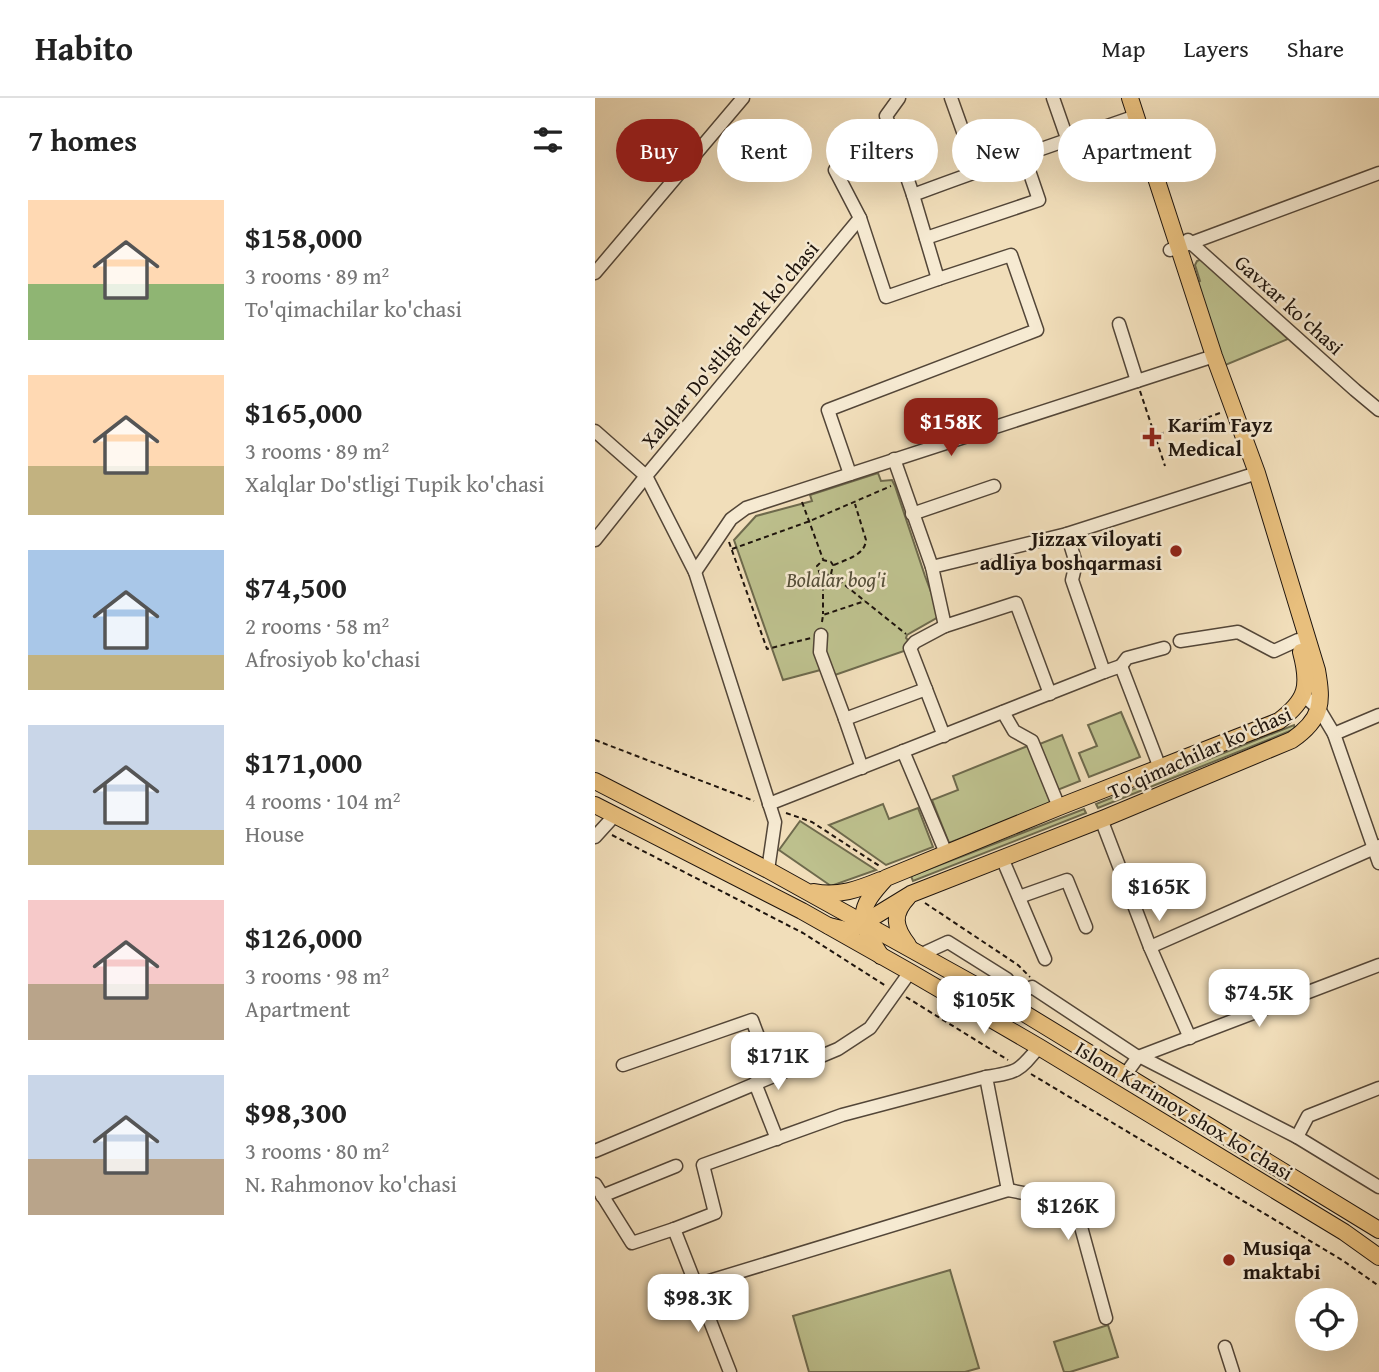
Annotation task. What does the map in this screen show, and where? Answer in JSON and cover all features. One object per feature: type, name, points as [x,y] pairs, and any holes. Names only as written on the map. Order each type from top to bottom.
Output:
[{"type":"main road","name":"To'qimachilar ko'chasi","points":[[865,923],[865,903],[886,878],[1279,721],[1291,712],[1306,687],[1306,670],[1252,475],[1224,411],[1180,247],[1131,118],[1119,98]]},
{"type":"main road","name":"To'qimachilar ko'chasi","points":[[1130,98],[1131,118],[1180,247]]},
{"type":"main road","name":"To'qimachilar ko'chasi","points":[[829,926],[846,930],[857,927],[911,894],[1103,819],[1292,740],[1306,730],[1319,709],[1320,687],[1317,670],[1211,357]]},
{"type":"main road","name":"Islom Karimov shox ko'chasi","points":[[595,781],[768,870],[1004,1001],[1379,1230]]},
{"type":"main road","points":[[1094,794],[1089,806],[1092,813],[1103,819]]},
{"type":"main road","name":"Islom Karimov shox ko'chasi","points":[[595,805],[829,926],[910,972],[1344,1232],[1379,1257]]},
{"type":"main road","points":[[805,891],[839,893],[886,878]]},
{"type":"main road","points":[[911,894],[901,905],[896,924],[903,938],[916,951]]},
{"type":"main road","points":[[865,923],[881,956]]},
{"type":"street","points":[[595,273],[743,98]]},
{"type":"street","points":[[899,98],[885,116],[939,279]]},
{"type":"street","points":[[951,98],[958,119]]},
{"type":"street","points":[[1052,98],[1060,119]]},
{"type":"street","points":[[1180,247],[1379,173]]},
{"type":"street","points":[[913,195],[952,180]]},
{"type":"street","points":[[841,182],[860,218],[886,297],[1011,255],[1037,330],[828,411],[850,474]]},
{"type":"street","points":[[926,238],[1039,200],[1033,182]]},
{"type":"street","name":"Xalqlar Do'stligi berk ko'chasi","points":[[595,540],[860,218]]},
{"type":"street","name":"Gavxar ko'chasi","points":[[1180,247],[1379,410]]},
{"type":"street","points":[[1119,324],[1137,381]]},
{"type":"street","points":[[695,572],[731,519],[746,508],[1211,357]]},
{"type":"street","points":[[595,431],[646,475],[695,572],[775,822],[768,870]]},
{"type":"street","points":[[894,459],[932,567],[946,626]]},
{"type":"street","points":[[932,567],[1067,534],[1252,475]]},
{"type":"street","points":[[912,514],[995,486]]},
{"type":"street","points":[[1067,534],[1076,564],[1072,580],[1104,672]]},
{"type":"street","points":[[944,736],[910,648],[915,642],[946,626],[1016,603],[1050,694]]},
{"type":"street","points":[[1180,641],[1238,632],[1274,651],[1298,640]]},
{"type":"street","points":[[821,635],[820,652],[862,768]]},
{"type":"street","points":[[769,804],[1121,666],[1127,658],[1164,648]]},
{"type":"street","points":[[1121,666],[1160,768]]},
{"type":"street","points":[[845,719],[926,689]]},
{"type":"street","points":[[1303,695],[1319,709],[1334,734],[1376,848],[1379,863]]},
{"type":"street","points":[[1003,712],[1014,731],[1032,741],[1059,807]]},
{"type":"street","points":[[1334,734],[1379,715]]},
{"type":"street","points":[[903,751],[946,853]]},
{"type":"street","points":[[598,834],[615,815]]},
{"type":"street","points":[[1103,819],[1150,947],[1190,1038]]},
{"type":"street","points":[[1150,947],[1376,848]]},
{"type":"street","points":[[1002,858],[1045,959]]},
{"type":"street","points":[[1019,897],[1067,880],[1086,927]]},
{"type":"street","points":[[916,951],[949,942],[1007,979],[1004,1001]]},
{"type":"street","points":[[1125,1074],[1139,1057],[1379,965]]},
{"type":"street","points":[[595,1150],[838,1049],[870,1028],[910,972]]},
{"type":"street","points":[[1004,1001],[1032,987],[1139,1057],[1297,1138],[1379,1187]]},
{"type":"street","points":[[623,1065],[752,1020],[773,1076]]},
{"type":"street","points":[[595,1185],[632,1243],[715,1213],[703,1165],[842,1115],[1010,1073],[1021,1068],[1039,1047]]},
{"type":"street","points":[[986,1077],[1008,1190]]},
{"type":"street","points":[[755,1083],[777,1139]]},
{"type":"street","points":[[1297,1138],[1308,1116],[1379,1088]]},
{"type":"street","points":[[602,1196],[676,1166]]},
{"type":"street","points":[[696,1285],[1008,1190],[1075,1205],[1106,1318]]},
{"type":"street","points":[[674,1228],[730,1372]]},
{"type":"street","points":[[1225,1347],[1233,1372]]},
{"type":"path","points":[[1137,381],[1165,466]]},
{"type":"path","points":[[1143,440],[1224,411]]},
{"type":"path","points":[[772,649],[768,649],[732,549],[810,521],[902,481]]},
{"type":"path","points":[[798,491],[823,560]]},
{"type":"path","points":[[823,576],[831,573],[834,565],[862,551],[866,545],[855,502]]},
{"type":"path","points":[[823,560],[834,565]]},
{"type":"path","points":[[823,560],[817,570],[823,576],[823,615]]},
{"type":"path","points":[[831,573],[915,642]]},
{"type":"path","points":[[598,834],[803,933],[1021,1068],[1342,1260],[1379,1286]]},
{"type":"green space","points":[[1204,258],[1288,339],[1223,366],[1194,284],[1200,281],[1195,265]]},
{"type":"green space","name":"Bolalar bog'i","points":[[878,473],[881,481],[892,480],[895,486],[940,616],[907,635],[904,651],[832,676],[828,668],[783,680],[734,540],[756,516],[812,501],[810,495]]},
{"type":"green space","points":[[1121,712],[1140,757],[1089,777],[1079,753],[1097,746],[1088,725]]},
{"type":"green space","points":[[1294,725],[1295,729],[1098,808],[1096,804]]},
{"type":"green space","points":[[1062,735],[1080,781],[1055,791],[1037,745]]},
{"type":"green space","points":[[1030,745],[1053,802],[949,843],[932,800],[958,790],[953,776]]},
{"type":"green space","points":[[883,804],[889,819],[918,808],[933,847],[886,865],[829,825]]},
{"type":"green space","points":[[1084,809],[1086,813],[913,881],[911,876]]},
{"type":"green space","points":[[800,821],[876,870],[831,886],[779,850]]},
{"type":"green space","points":[[950,1270],[979,1368],[965,1372],[809,1372],[793,1316]]},
{"type":"green space","points":[[1108,1325],[1118,1357],[1064,1372],[1054,1342]]},
{"type":"place","name":"Karim Fayz Medical","points":[[1152,437]]},
{"type":"place","name":"Jizzax viloyati adliya boshqarmasi","points":[[1176,551]]},
{"type":"place","name":"Musiqa maktabi","points":[[1229,1260]]}]
